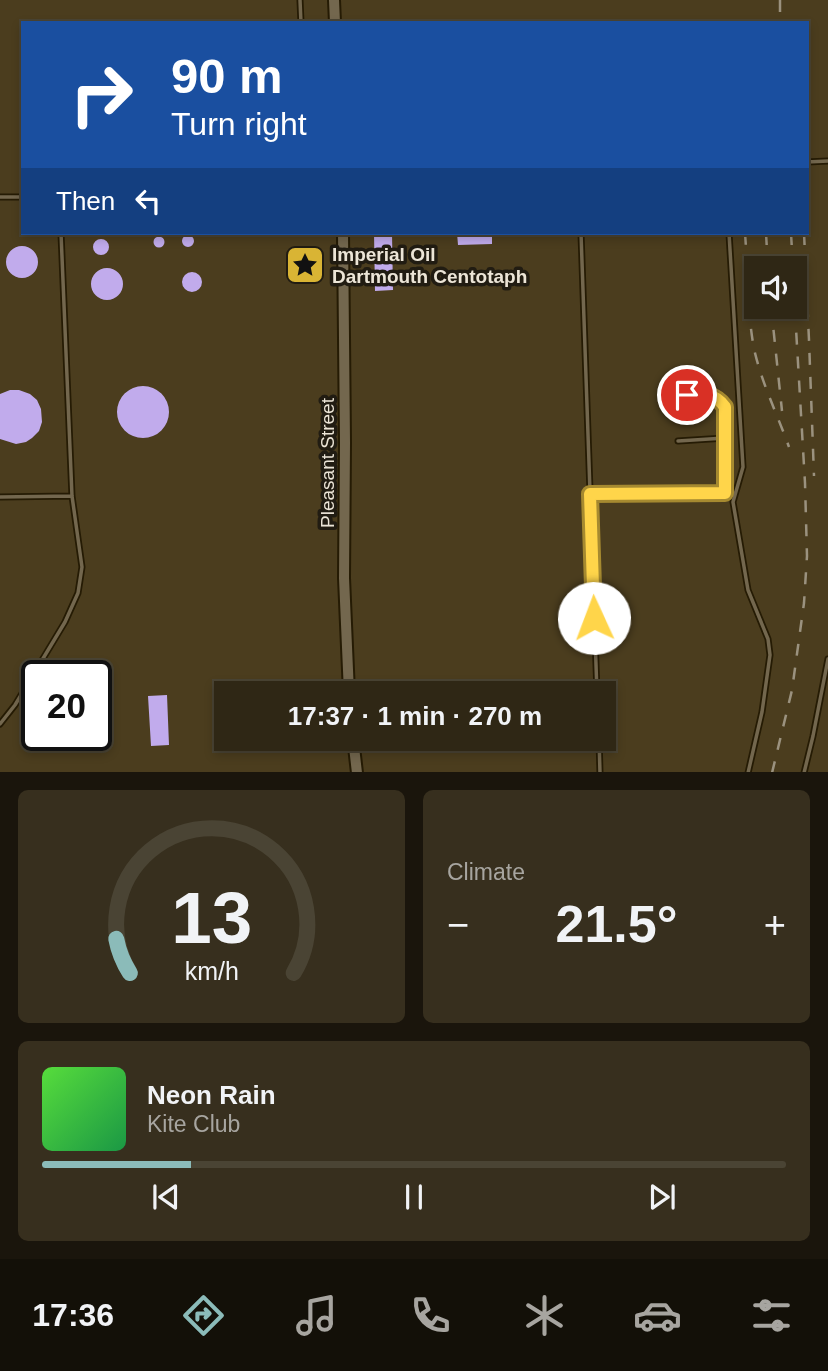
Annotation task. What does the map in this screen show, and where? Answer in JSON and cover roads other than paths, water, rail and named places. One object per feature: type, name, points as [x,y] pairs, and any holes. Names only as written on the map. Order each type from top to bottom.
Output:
[{"type":"main road","points":[[334,0],[335,21]]},
{"type":"main road","name":"Pleasant Street","points":[[343,235],[344,578],[348,681]]},
{"type":"main road","points":[[355,751],[357,772]]},
{"type":"lane","points":[[300,0],[301,21]]},
{"type":"lane","points":[[809,162],[828,162]]},
{"type":"lane","points":[[0,197],[21,197]]},
{"type":"lane","points":[[0,724],[15,705],[58,634],[78,593],[82,567],[72,496],[61,235]]},
{"type":"lane","points":[[581,235],[597,681]]},
{"type":"lane","points":[[729,235],[743,467],[733,502],[748,590],[768,639],[770,655],[762,712],[748,772]]},
{"type":"lane","points":[[665,395],[708,394],[719,399],[725,407],[725,493]]},
{"type":"lane","points":[[678,441],[725,438]]},
{"type":"lane","points":[[590,494],[735,493]]},
{"type":"lane","points":[[0,497],[72,496]]},
{"type":"lane","points":[[804,772],[828,659]]},
{"type":"lane","points":[[599,751],[600,772]]},
{"type":"railway","points":[[780,0],[780,21]]},
{"type":"railway","points":[[745,235],[752,339],[766,389],[789,447]]},
{"type":"railway","points":[[766,235],[767,256]]},
{"type":"railway","points":[[791,235],[792,256]]},
{"type":"railway","points":[[804,235],[814,476]]},
{"type":"railway","points":[[772,319],[782,411]]},
{"type":"railway","points":[[772,772],[792,690],[804,603],[807,556],[795,319]]},
{"type":"place","name":"Imperial Oil Dartmouth Centotaph","points":[[305,265]]}]
